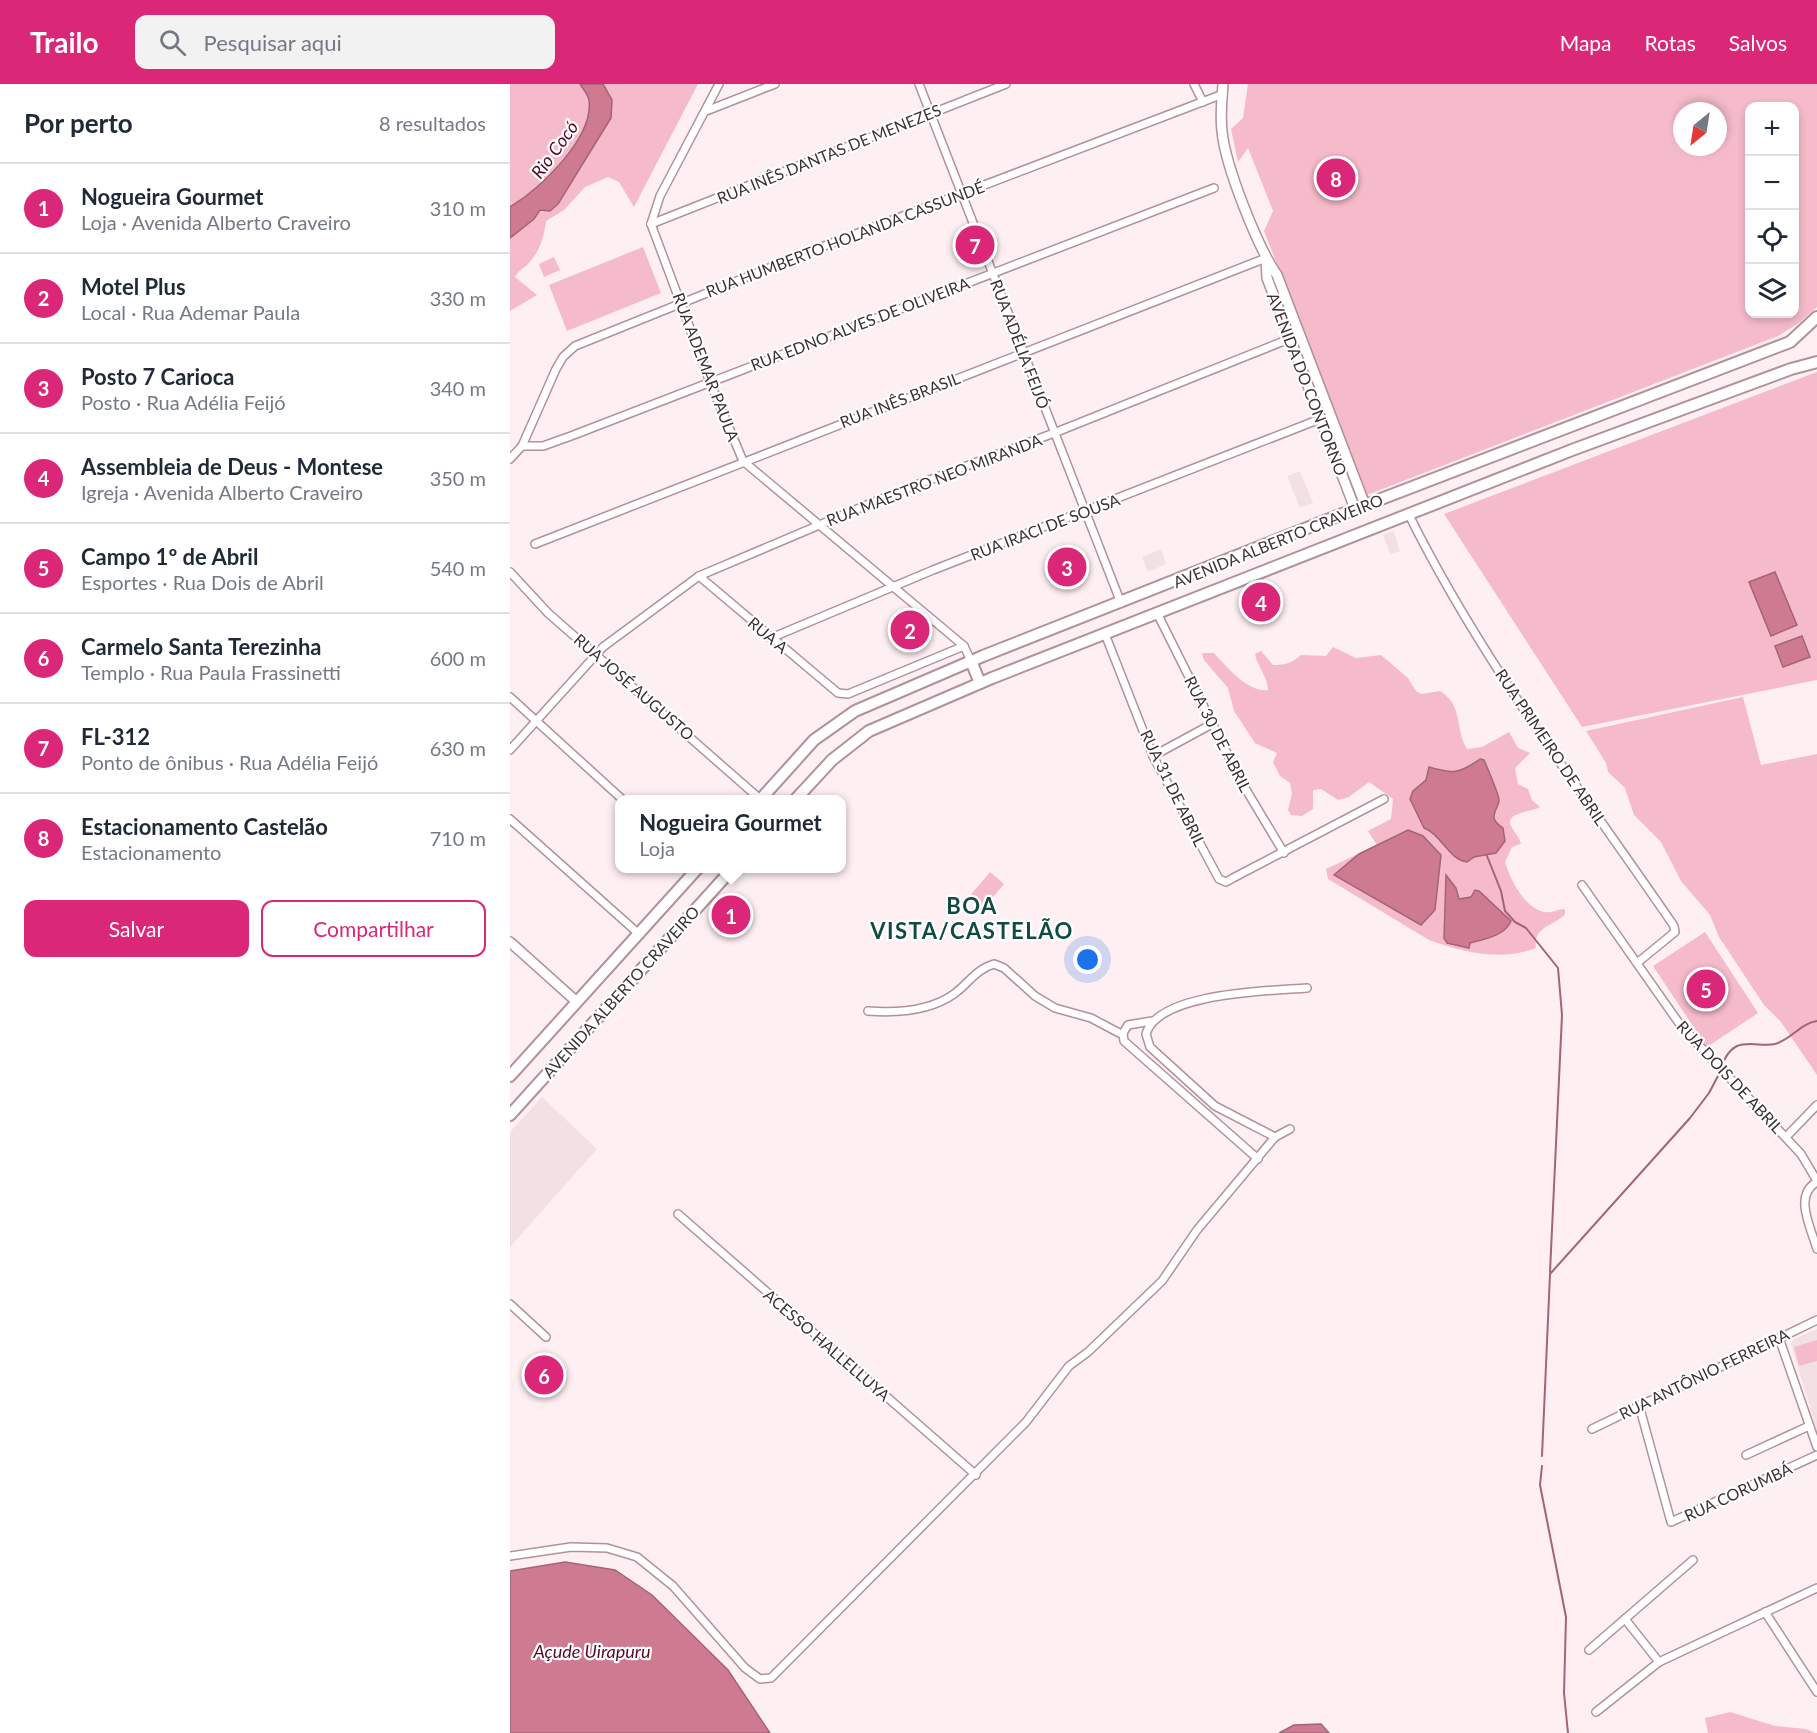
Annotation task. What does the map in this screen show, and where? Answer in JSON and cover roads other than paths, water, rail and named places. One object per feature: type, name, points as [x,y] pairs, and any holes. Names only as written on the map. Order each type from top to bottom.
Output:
[{"type":"main road","name":"AVENIDA ALBERTO CRAVEIRO","points":[[764,795],[808,746],[855,711],[971,661],[1360,507],[1790,342],[1817,317]]},
{"type":"main road","name":"AVENIDA ALBERTO CRAVEIRO","points":[[800,795],[832,760],[869,731],[980,683],[1572,450],[1791,369],[1817,362]]},
{"type":"main road","points":[[971,661],[980,683]]},
{"type":"main road","name":"AVENIDA ALBERTO CRAVEIRO","points":[[512,1070],[694,873]]},
{"type":"main road","name":"AVENIDA ALBERTO CRAVEIRO","points":[[510,1115],[728,873]]},
{"type":"street","points":[[651,224],[660,196],[719,84]]},
{"type":"street","points":[[706,111],[775,84]]},
{"type":"street","name":"RUA ADÉLIA FEIJÓ","points":[[920,84],[1121,603]]},
{"type":"street","name":"RUA INÊS DANTAS DE MENEZES","points":[[651,224],[1006,84]]},
{"type":"street","points":[[1194,84],[1203,102]]},
{"type":"street","name":"RUA HUMBERTO HOLANDA CASSUNDÉ","points":[[522,446],[556,369],[568,351],[682,303],[1203,102],[1223,89]]},
{"type":"street","name":"AVENIDA DO CONTORNO","points":[[1223,89],[1224,145],[1266,258],[1277,274],[1360,507]]},
{"type":"street","name":"RUA EDNO ALVES DE OLIVEIRA","points":[[522,446],[536,447],[550,444],[1214,188]]},
{"type":"street","name":"RUA ADEMAR PAULA","points":[[651,224],[710,382],[743,461],[964,646],[971,661]]},
{"type":"street","name":"AVENIDA DO CONTORNO","points":[[1266,258],[1267,278],[1289,339],[1320,419],[1360,507]]},
{"type":"street","name":"RUA INÊS BRASIL","points":[[535,544],[1266,258]]},
{"type":"street","name":"RUA MAESTRO NEO MIRANDA","points":[[510,750],[597,653],[699,576],[895,493],[1054,433],[1289,339]]},
{"type":"street","name":"RUA IRACI DE SOUSA","points":[[771,638],[894,586],[1320,419]]},
{"type":"street","points":[[510,459],[522,446]]},
{"type":"street","name":"RUA PRIMEIRO DE ABRIL","points":[[1409,514],[1444,584],[1474,631],[1594,812],[1674,926],[1675,932],[1670,939],[1637,963]]},
{"type":"street","name":"RUA JOSÉ AUGUSTO","points":[[510,572],[548,613],[597,653],[756,795]]},
{"type":"street","name":"RUA A","points":[[699,576],[838,693],[848,694],[964,646]]},
{"type":"street","name":"RUA 30 DE ABRIL","points":[[1157,613],[1242,783],[1284,853]]},
{"type":"street","name":"RUA 31 DE ABRIL","points":[[1105,634],[1153,756],[1219,879],[1226,882],[1284,853]]},
{"type":"street","points":[[510,697],[618,795]]},
{"type":"street","points":[[1153,756],[1212,724]]},
{"type":"street","points":[[1284,853],[1384,799]]},
{"type":"street","points":[[510,819],[639,934]]},
{"type":"street","name":"RUA DOIS DE ABRIL","points":[[1582,885],[1681,1026],[1801,1154],[1817,1181]]},
{"type":"street","points":[[510,942],[577,1002]]},
{"type":"street","points":[[868,1011],[893,1013],[939,1002],[953,995],[977,973],[994,964],[1004,968],[1030,992],[1055,1008],[1091,1018],[1123,1035],[1137,1053],[1258,1159]]},
{"type":"street","points":[[1123,1035],[1130,1024],[1152,1021],[1206,997],[1307,988]]},
{"type":"street","points":[[1152,1021],[1146,1039],[1154,1051],[1215,1106],[1275,1137]]},
{"type":"street","points":[[1786,1137],[1817,1105]]},
{"type":"street","points":[[510,1556],[571,1547],[608,1548],[637,1557],[673,1586],[745,1668],[766,1681],[782,1669],[954,1494],[976,1475],[1026,1422],[1069,1366],[1088,1352],[1162,1281],[1197,1230],[1275,1137],[1290,1129]]},
{"type":"street","points":[[1817,1181],[1807,1190],[1804,1200],[1817,1249]]},
{"type":"street","name":"ACESSO HALLELLUYA","points":[[678,1214],[976,1475]]},
{"type":"street","points":[[510,1304],[546,1337]]},
{"type":"street","name":"RUA ANTÔNIO FERREIRA","points":[[1592,1429],[1817,1320]]},
{"type":"street","points":[[1779,1338],[1817,1447]]},
{"type":"street","name":"RUA CORUMBÁ","points":[[1640,1405],[1671,1522],[1817,1455]]},
{"type":"street","points":[[1746,1455],[1809,1426]]},
{"type":"street","points":[[1589,1650],[1693,1560]]},
{"type":"street","points":[[1596,1712],[1659,1662],[1817,1588]]},
{"type":"street","points":[[1765,1612],[1817,1692]]},
{"type":"street","points":[[1625,1619],[1659,1662]]},
{"type":"water","name":"Rio Cocó","points":[[580,84],[603,84],[612,100],[611,118],[558,204],[550,211],[540,210],[534,219],[510,238],[510,207],[549,176],[574,146],[583,131],[588,115],[589,100]]},
{"type":"water","points":[[1775,572],[1797,625],[1771,636],[1749,582]]},
{"type":"water","points":[[1802,636],[1810,657],[1783,667],[1775,646]]},
{"type":"water","points":[[1480,759],[1484,760],[1498,797],[1499,802],[1494,818],[1496,823],[1503,828],[1505,841],[1496,853],[1474,857],[1467,862],[1460,860],[1435,835],[1424,828],[1410,799],[1413,791],[1426,780],[1429,767],[1450,772],[1467,768]]},
{"type":"water","points":[[1408,830],[1423,836],[1441,855],[1435,910],[1421,925],[1334,875],[1359,854]]},
{"type":"water","points":[[1446,875],[1456,888],[1459,899],[1471,897],[1475,890],[1479,891],[1511,921],[1508,926],[1494,936],[1470,943],[1469,948],[1447,943],[1444,938]]},
{"type":"water","name":"Açude Uirapuru","points":[[565,1562],[615,1570],[652,1595],[728,1670],[770,1733],[510,1733],[510,1571]]},
{"type":"water","points":[[1321,1724],[1329,1733],[1279,1733],[1294,1725]]},
{"type":"waterway","points":[[1487,856],[1501,891],[1505,911],[1515,922],[1526,928],[1558,968],[1562,1015],[1550,1272]]},
{"type":"waterway","points":[[1722,1064],[1737,1046],[1775,1044],[1811,1022],[1817,1021]]},
{"type":"waterway","points":[[1542,1456],[1550,1274],[1690,1118],[1709,1093],[1719,1074]]},
{"type":"waterway","points":[[1542,1466],[1540,1485],[1566,1617],[1564,1693],[1568,1733]]},
{"type":"place","name":"Estacionamento Castelão","points":[[1336,178]]},
{"type":"place","name":"FL-312","points":[[975,245]]},
{"type":"place","name":"Posto 7 Carioca","points":[[1067,567]]},
{"type":"place","name":"Assembleia de Deus - Montese","points":[[1261,602]]},
{"type":"place","name":"Motel Plus","points":[[910,630]]},
{"type":"place","name":"Nogueira Gourmet","points":[[731,915]]},
{"type":"place","name":"Campo 1º de Abril","points":[[1706,989]]},
{"type":"place","name":"Carmelo Santa Terezinha","points":[[544,1375]]},
{"type":"district","name":"BOA VISTA/CASTELÃO","points":[[972,918]]}]
